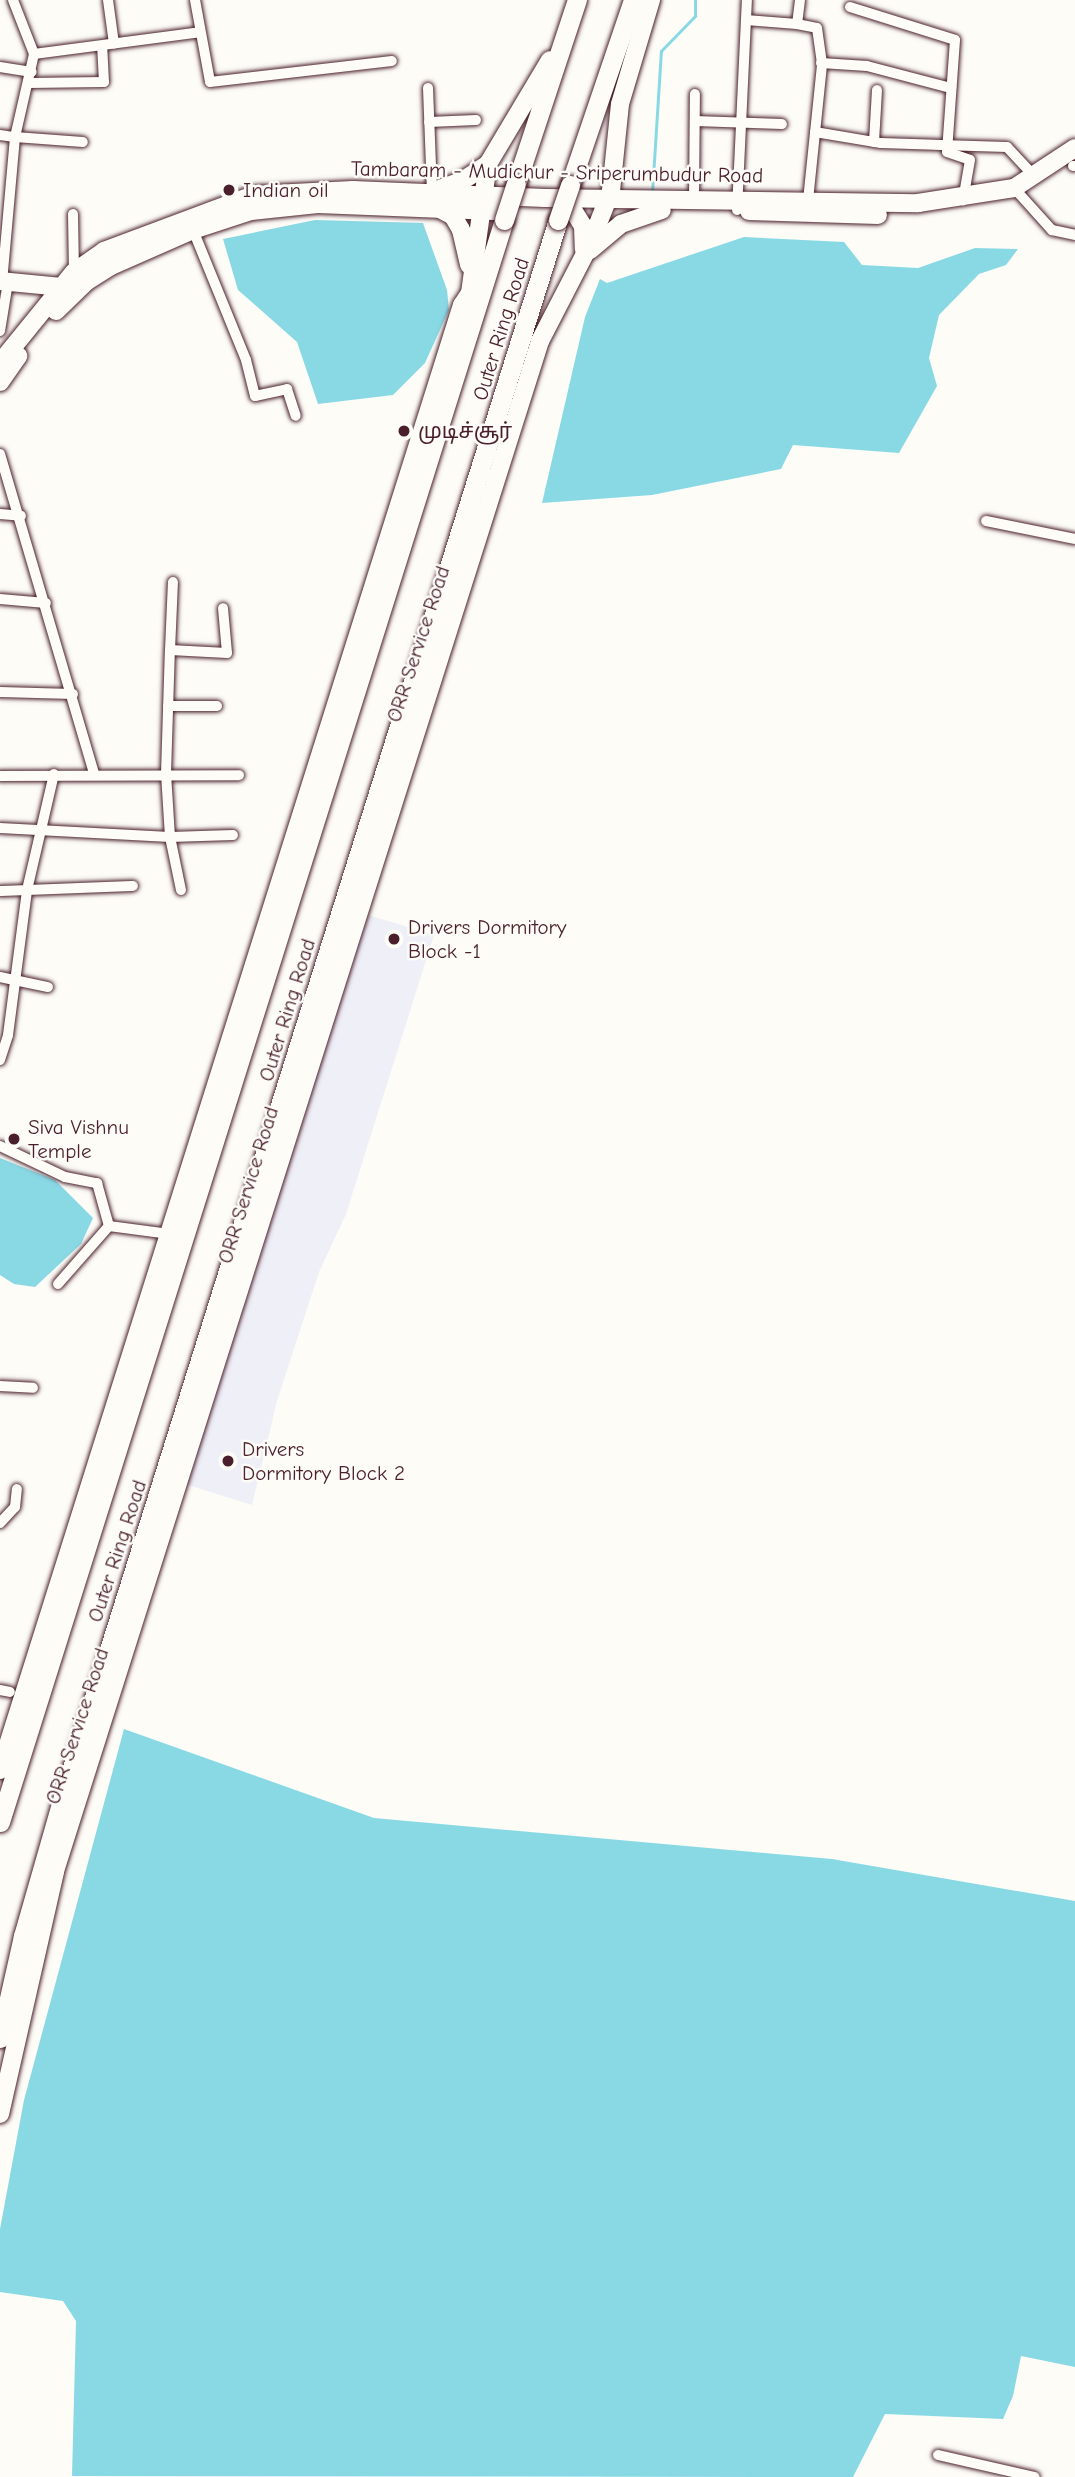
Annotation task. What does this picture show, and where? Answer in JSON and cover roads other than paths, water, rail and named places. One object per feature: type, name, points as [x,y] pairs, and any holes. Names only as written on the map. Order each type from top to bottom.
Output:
[{"type":"highway","name":"Outer Ring Road","points":[[0,1822],[504,220],[577,0]]},
{"type":"highway","name":"Outer Ring Road","points":[[0,2038],[35,1889],[409,700],[565,215],[570,185],[633,0]]},
{"type":"highway","points":[[405,758],[409,700]]},
{"type":"highway","points":[[311,786],[340,744]]},
{"type":"highway","points":[[316,996],[348,943]]},
{"type":"highway","points":[[249,1032],[250,979]]},
{"type":"highway","points":[[35,1889],[35,1946]]},
{"type":"main road","points":[[405,193],[432,191],[462,181],[488,164],[541,79],[571,0]]},
{"type":"main road","name":"ORR Service Road","points":[[0,2114],[35,1946],[405,758],[540,341],[583,258],[606,205],[616,166],[620,104],[651,0]]},
{"type":"main road","name":"Tambaram - Mudichur - Sriperumbudur Road","points":[[662,205],[694,200],[737,205],[808,200],[873,203],[963,200],[1017,194],[1035,177],[1075,161]]},
{"type":"main road","name":"Tambaram - Mudichur - Sriperumbudur Road","points":[[3,351],[65,292],[111,266],[192,230],[251,211],[290,205],[439,208],[484,204],[737,205],[919,215],[964,211],[1017,194],[1075,161]]},
{"type":"main road","points":[[0,1770],[472,278],[488,164]]},
{"type":"main road","points":[[616,166],[637,191],[662,205]]},
{"type":"main road","name":"Tambaram - Mudichur - Sriperumbudur Road","points":[[0,382],[65,292],[74,272],[104,251],[254,195],[302,190],[405,193],[565,215],[606,205]]},
{"type":"main road","points":[[583,258],[621,224],[662,205]]},
{"type":"main road","points":[[439,208],[453,216],[461,230],[472,278]]},
{"type":"main road","points":[[565,215],[585,234],[583,258]]},
{"type":"main road","points":[[4,282],[65,292]]},
{"type":"street","points":[[0,331],[15,137],[34,54],[13,0]]},
{"type":"street","points":[[0,66],[30,78],[104,82],[108,45],[108,0]]},
{"type":"street","points":[[195,0],[211,82],[391,61]]},
{"type":"street","points":[[737,205],[747,0]]},
{"type":"street","points":[[797,24],[800,0]]},
{"type":"street","points":[[850,7],[955,40],[947,152],[970,160],[963,200]]},
{"type":"street","points":[[746,20],[817,27],[821,63],[808,200]]},
{"type":"street","points":[[34,54],[200,32]]},
{"type":"street","points":[[821,63],[867,66],[951,88]]},
{"type":"street","points":[[428,88],[432,191]]},
{"type":"street","points":[[874,142],[877,90]]},
{"type":"street","points":[[694,200],[695,94]]},
{"type":"street","points":[[429,122],[476,120]]},
{"type":"street","points":[[695,121],[782,124]]},
{"type":"street","points":[[815,132],[874,142],[1007,147],[1035,177]]},
{"type":"street","points":[[0,135],[83,142]]},
{"type":"street","points":[[1017,194],[1052,230],[1075,235]]},
{"type":"street","points":[[73,214],[74,272]]},
{"type":"street","points":[[192,230],[246,360],[255,396],[287,389],[296,416]]},
{"type":"street","points":[[0,454],[21,516],[94,773]]},
{"type":"street","points":[[0,514],[21,516]]},
{"type":"street","points":[[985,521],[1075,539]]},
{"type":"street","points":[[173,582],[166,774],[170,837],[181,890]]},
{"type":"street","points":[[0,599],[46,603]]},
{"type":"street","points":[[170,650],[228,653],[223,608]]},
{"type":"street","points":[[0,692],[73,694]]},
{"type":"street","points":[[168,706],[217,706]]},
{"type":"street","points":[[0,776],[94,773],[239,775]]},
{"type":"street","points":[[0,1060],[16,981],[27,890],[54,774]]},
{"type":"street","points":[[0,828],[170,837],[233,835]]},
{"type":"street","points":[[0,891],[134,886]]},
{"type":"street","points":[[0,977],[48,987]]},
{"type":"street","points":[[0,1146],[65,1177],[97,1183],[109,1226]]},
{"type":"street","points":[[109,1226],[169,1234]]},
{"type":"street","points":[[58,1284],[109,1226]]},
{"type":"street","points":[[0,1385],[33,1388]]},
{"type":"street","points":[[0,1523],[11,1514],[17,1489]]},
{"type":"street","points":[[938,2455],[1013,2475],[1035,2477]]},
{"type":"water","points":[[315,220],[423,223],[447,290],[449,310],[425,363],[393,395],[318,404],[297,342],[238,290],[223,239]]},
{"type":"water","points":[[744,237],[844,242],[862,265],[918,268],[975,248],[1018,249],[1006,265],[979,274],[939,315],[929,358],[937,386],[899,453],[793,445],[781,469],[652,495],[542,503],[585,317],[600,279],[607,283]]},
{"type":"water","points":[[0,1158],[55,1180],[93,1218],[81,1244],[35,1287],[14,1284],[0,1275]]},
{"type":"water","points":[[124,1729],[374,1818],[832,1859],[1075,1901],[1075,2367],[1021,2356],[1013,2396],[1003,2419],[885,2414],[853,2477],[72,2476],[76,2321],[63,2301],[0,2292],[0,2229],[24,2100]]},
{"type":"waterway","points":[[652,193],[661,51],[695,16],[695,0]]},
{"type":"place","name":"Indian oil","points":[[229,190]]},
{"type":"place","name":"முடிச்சூர்","points":[[404,431]]},
{"type":"place","name":"Drivers Dormitory Block -1","points":[[394,939]]},
{"type":"place","name":"Siva Vishnu Temple","points":[[14,1139]]},
{"type":"place","name":"Drivers Dormitory Block 2","points":[[228,1461]]}]
